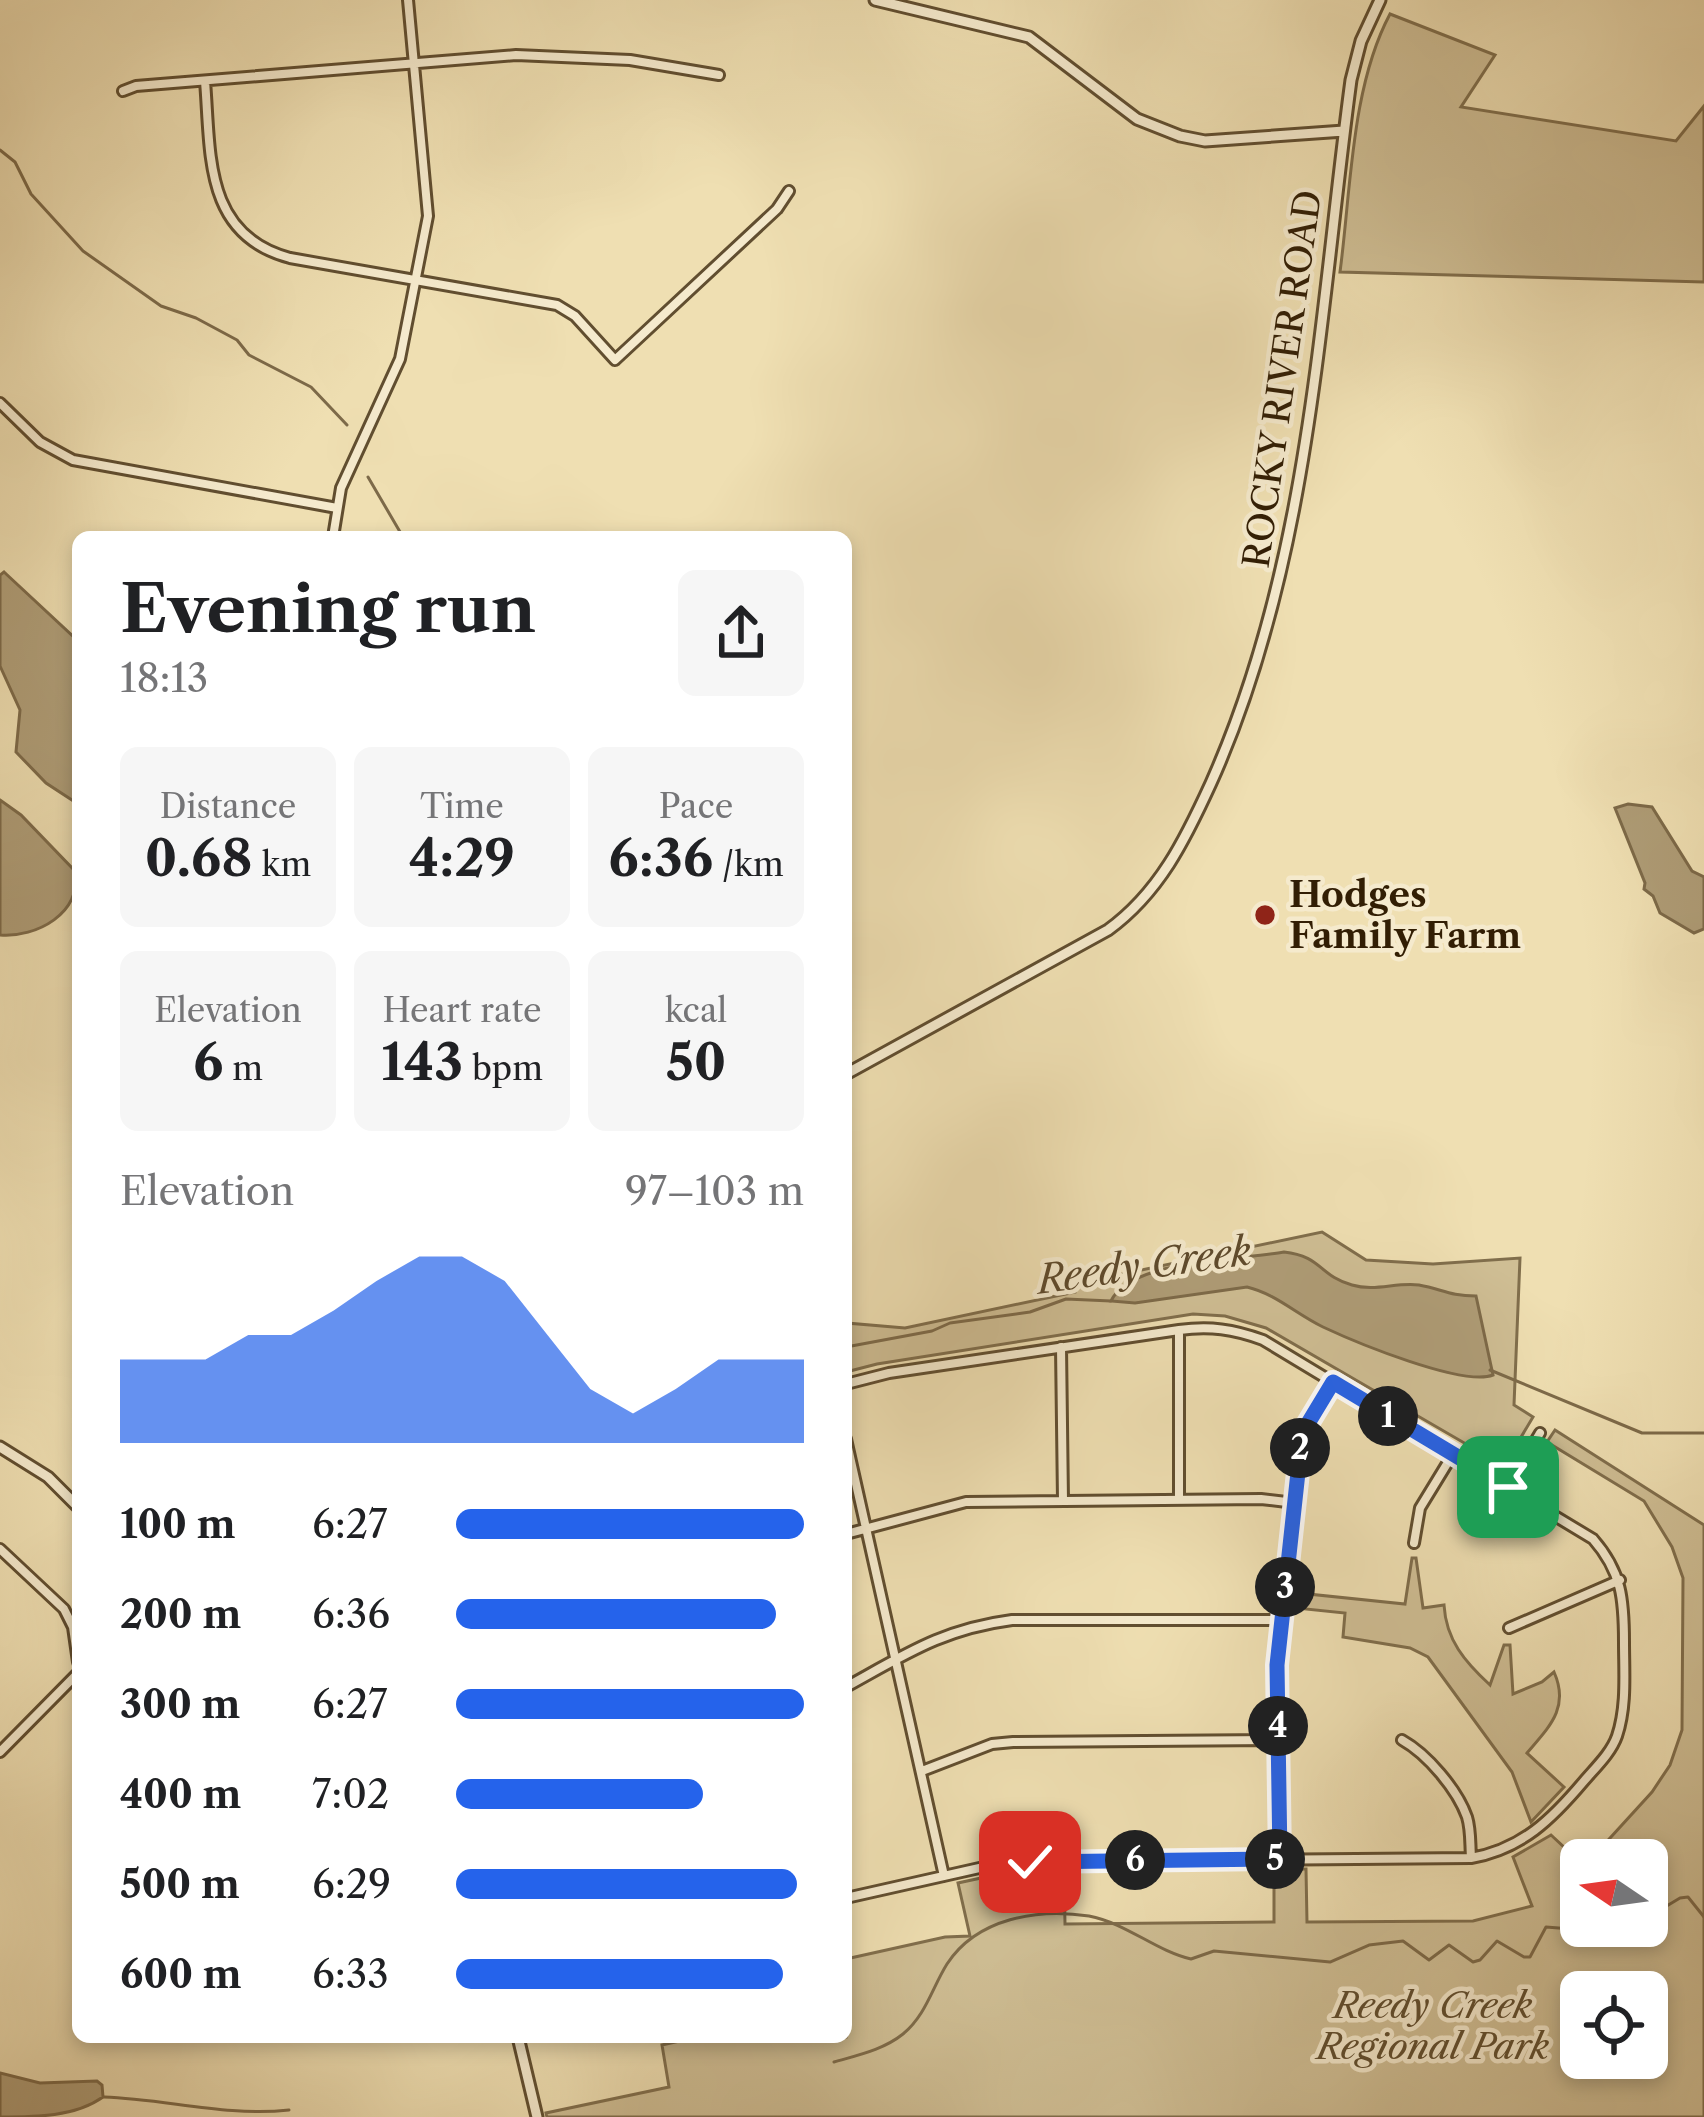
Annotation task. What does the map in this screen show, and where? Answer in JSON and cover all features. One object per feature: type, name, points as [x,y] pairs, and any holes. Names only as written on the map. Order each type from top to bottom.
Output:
[{"type":"street","points":[[334,531],[349,470],[398,369],[429,197],[408,0]]},
{"type":"street","points":[[875,0],[1029,38],[1137,118],[1180,136],[1205,141],[1344,131]]},
{"type":"street","name":"ROCKY RIVER ROAD","points":[[852,1071],[1108,930],[1154,888],[1182,844],[1235,726],[1284,569],[1302,466],[1344,131],[1358,51],[1380,0]]},
{"type":"street","points":[[123,91],[140,85],[488,56],[573,55],[719,75]]},
{"type":"street","points":[[205,81],[214,183],[225,212],[244,235],[290,258],[556,305],[575,316],[615,360],[778,209],[789,191]]},
{"type":"street","points":[[0,403],[40,442],[74,460],[337,508]]},
{"type":"street","points":[[852,1382],[889,1372],[1210,1326],[1263,1340],[1593,1539],[1620,1580],[1624,1708],[1616,1741],[1567,1801],[1535,1832],[1493,1854],[1471,1858],[1006,1862],[852,1897]]},
{"type":"street","points":[[1179,1330],[1179,1500]]},
{"type":"street","points":[[1061,1347],[1063,1502]]},
{"type":"street","points":[[1280,1859],[1277,1665],[1294,1503],[1307,1425],[1333,1382]]},
{"type":"street","points":[[1508,1487],[1540,1433]]},
{"type":"street","points":[[0,1448],[49,1477],[72,1501]]},
{"type":"street","points":[[1414,1543],[1420,1508],[1453,1454]]},
{"type":"street","points":[[852,1466],[944,1876]]},
{"type":"street","points":[[852,1532],[966,1502],[1294,1503]]},
{"type":"street","points":[[0,1549],[64,1609],[72,1625]]},
{"type":"street","points":[[1509,1628],[1620,1580]]},
{"type":"street","points":[[852,1684],[935,1637],[972,1625],[1012,1620],[1282,1620]]},
{"type":"street","points":[[0,1752],[72,1679]]},
{"type":"street","points":[[922,1771],[992,1744],[1013,1742],[1278,1740]]},
{"type":"street","points":[[1402,1740],[1419,1750],[1460,1803],[1467,1818],[1471,1858]]},
{"type":"street","points":[[519,2043],[537,2117]]},
{"type":"green space","points":[[1390,14],[1495,55],[1461,107],[1676,141],[1704,106],[1704,282],[1340,272],[1360,106]]},
{"type":"green space","points":[[1322,1232],[1366,1260],[1433,1264],[1520,1258],[1514,1405],[1533,1417],[1508,1459],[1497,1462],[1266,1328],[1225,1316],[1193,1314],[852,1370],[852,1324],[905,1328],[1075,1292],[1075,1284]]},
{"type":"green space","name":"Reedy Creek Regional Park","points":[[1555,1430],[1704,1525],[1704,2117],[547,2117],[546,2113],[669,2087],[662,2045],[852,2043],[852,1958],[970,1936],[958,1883],[1004,1873],[1064,1870],[1065,1924],[1274,1922],[1274,1869],[1306,1869],[1307,1922],[1473,1921],[1532,1906],[1513,1857],[1551,1835],[1560,1843],[1560,1947],[1668,1947],[1668,1839],[1609,1839],[1652,1792],[1670,1765],[1682,1730],[1683,1578],[1672,1547],[1644,1501],[1547,1442]]},
{"type":"green space","points":[[1412,1558],[1416,1558],[1423,1608],[1444,1605],[1458,1650],[1490,1685],[1504,1645],[1510,1645],[1513,1694],[1554,1672],[1560,1696],[1555,1716],[1527,1753],[1564,1787],[1531,1822],[1512,1772],[1428,1657],[1410,1648],[1343,1637],[1345,1613],[1296,1608],[1298,1593],[1405,1604]]},
{"type":"shaded area","points":[[4,572],[72,635],[72,800],[46,783],[16,752],[20,710],[0,666],[0,575]]},
{"type":"shaded area","points":[[0,800],[72,868],[72,899],[42,927],[0,935]]},
{"type":"shaded area","points":[[1628,804],[1652,807],[1692,871],[1704,877],[1704,929],[1694,933],[1660,913],[1653,896],[1644,889],[1615,808]]},
{"type":"shaded area","points":[[1284,1252],[1306,1258],[1352,1285],[1419,1285],[1476,1296],[1493,1375],[1458,1375],[1383,1352],[1247,1287],[1135,1303],[1111,1301],[1122,1287],[1163,1269]]},
{"type":"shaded area","points":[[0,2073],[40,2083],[97,2081],[103,2097],[68,2112],[0,2117]]},
{"type":"waterway","points":[[0,150],[15,162],[31,194],[83,251],[161,306],[237,340],[249,355],[311,387],[347,425]]},
{"type":"waterway","points":[[368,477],[400,531]]},
{"type":"waterway","name":"Reedy Creek","points":[[852,1346],[932,1331],[950,1323],[1030,1312],[1066,1299],[1111,1301]]},
{"type":"waterway","name":"Reedy Creek","points":[[1490,1370],[1642,1433],[1704,1433]]},
{"type":"waterway","points":[[1668,1905],[1688,1897],[1704,1917]]},
{"type":"waterway","points":[[834,2062],[895,2040],[917,2018],[960,1948],[992,1926],[1030,1916],[1089,1916],[1191,1959],[1214,1951],[1330,1962],[1369,1945],[1403,1941],[1429,1960],[1449,1945],[1473,1962],[1497,1941],[1530,1957],[1546,1927],[1560,1928]]},
{"type":"waterway","points":[[104,2097],[243,2111],[289,2110]]},
{"type":"place","name":"Hodges Family Farm","points":[[1265,915]]},
{"type":"route","points":[[1030,1862],[1280,1859],[1277,1665],[1301,1445],[1307,1425],[1333,1382],[1508,1487]]}]
